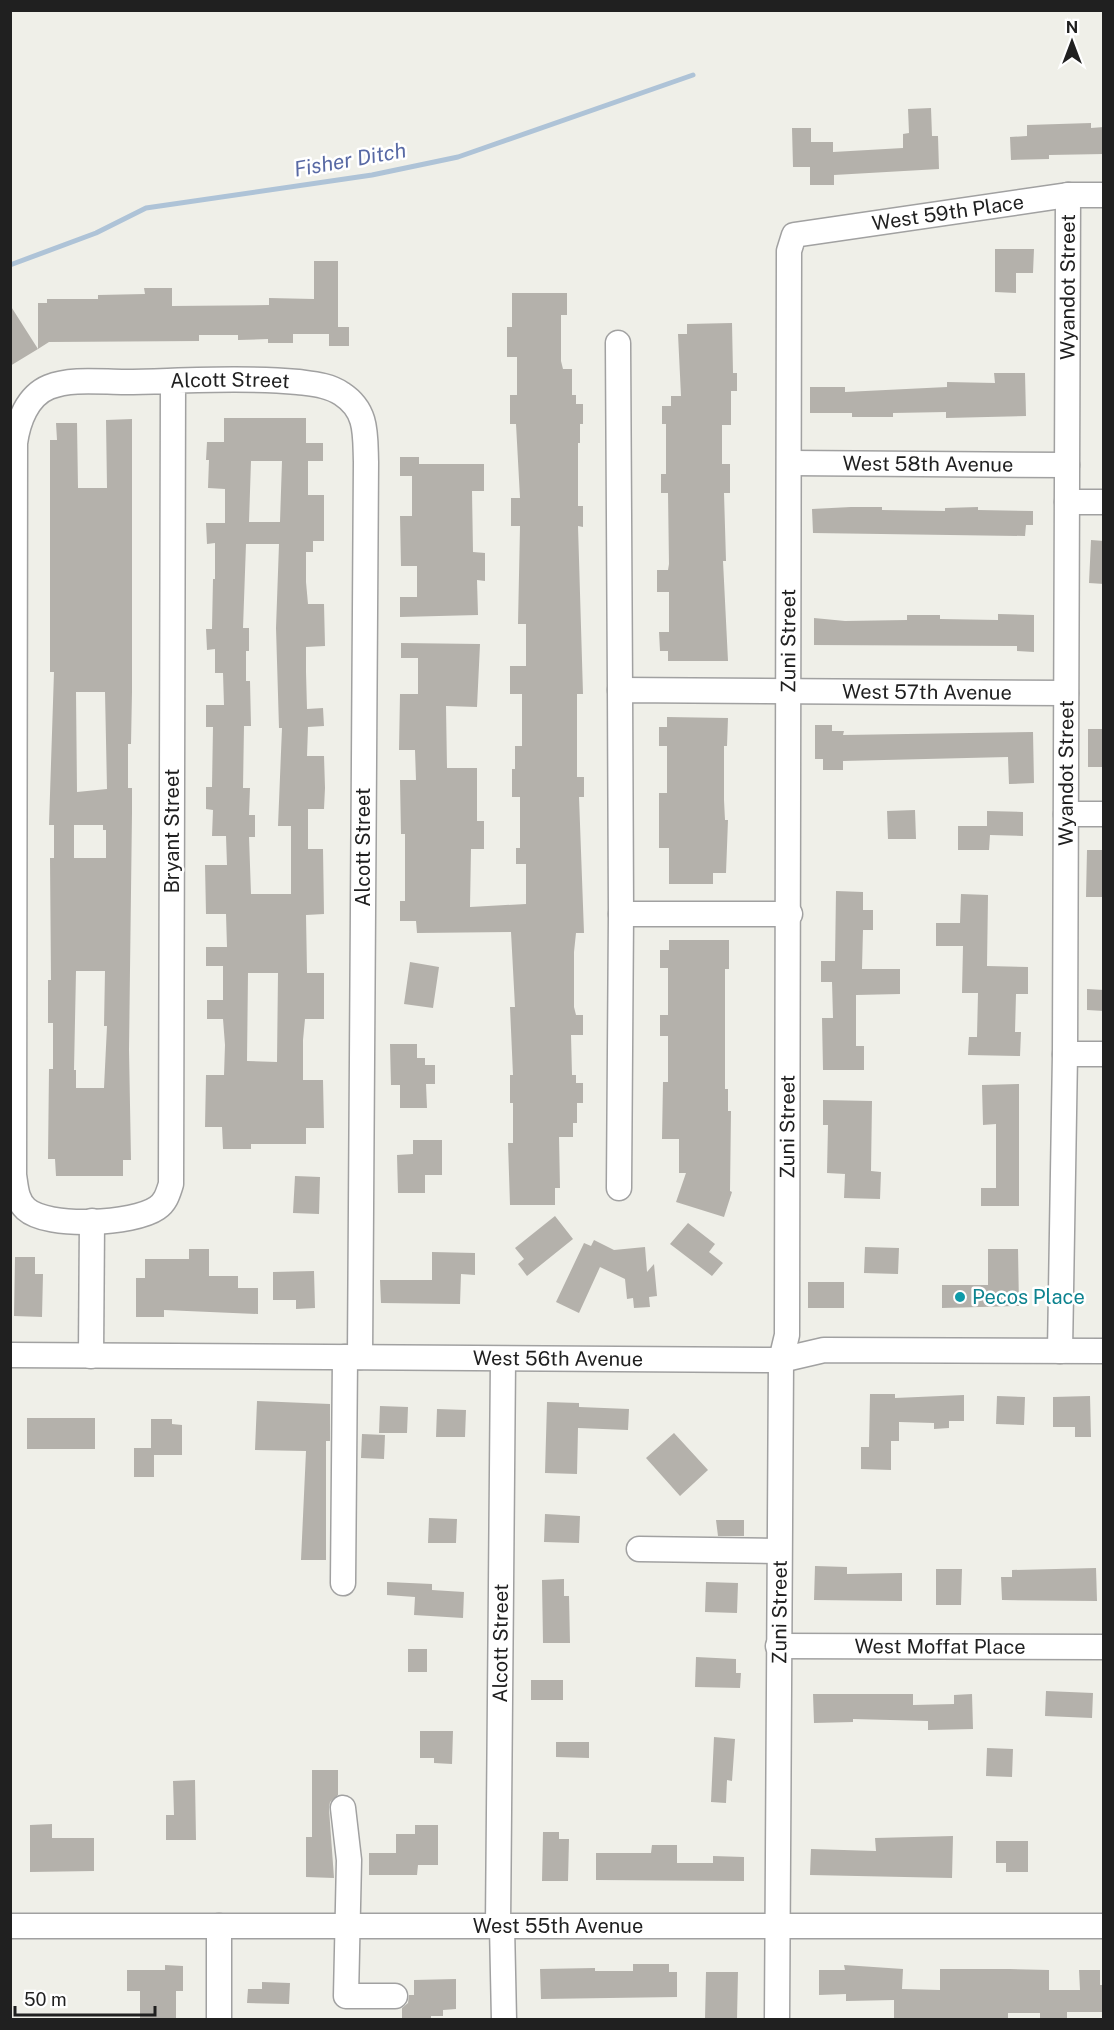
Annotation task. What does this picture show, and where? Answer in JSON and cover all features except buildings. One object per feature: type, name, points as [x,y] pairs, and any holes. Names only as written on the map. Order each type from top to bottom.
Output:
[{"type":"street","name":"West 59th Place","points":[[794,235],[1068,195],[1104,195]]},
{"type":"street","name":"Wyandot Street","points":[[1060,1351],[1065,1054],[1068,195]]},
{"type":"street","name":"Zuni Street","points":[[777,2019],[781,1360],[787,1335],[790,914],[789,251],[794,235]]},
{"type":"street","points":[[618,343],[621,914],[619,1188]]},
{"type":"street","name":"Bryant Street","points":[[92,1221],[132,1218],[146,1214],[165,1200],[171,1184],[173,381]]},
{"type":"street","name":"Alcott Street","points":[[92,1221],[48,1218],[29,1211],[17,1195],[14,1174],[15,443],[24,410],[48,387],[70,382],[297,382],[323,386],[343,394],[356,405],[365,425],[352,1357],[343,1583]]},
{"type":"street","name":"West 58th Avenue","points":[[790,463],[1067,465]]},
{"type":"street","points":[[1067,502],[1104,502]]},
{"type":"street","name":"West 57th Avenue","points":[[620,690],[1066,693]]},
{"type":"street","points":[[1066,814],[1104,814]]},
{"type":"street","points":[[621,914],[790,914]]},
{"type":"street","points":[[1065,1054],[1104,1054]]},
{"type":"street","points":[[91,1356],[92,1221]]},
{"type":"street","name":"West 56th Avenue","points":[[10,1355],[503,1360],[781,1360],[824,1350],[1104,1351]]},
{"type":"street","name":"Alcott Street","points":[[503,1360],[500,1925],[504,2019]]},
{"type":"street","points":[[639,1549],[779,1551]]},
{"type":"street","name":"West Moffat Place","points":[[778,1646],[1104,1647]]},
{"type":"street","points":[[343,1808],[348,1849],[346,1996],[395,1996]]},
{"type":"street","name":"West 55th Avenue","points":[[10,1926],[346,1924],[777,1927],[1104,1926]]},
{"type":"street","points":[[219,1926],[219,2019]]},
{"type":"waterway","name":"Fisher Ditch","points":[[10,265],[96,233],[146,208],[372,175],[458,157],[693,75]]},
{"type":"place","name":"Pecos Place","points":[[960,1297]]}]
